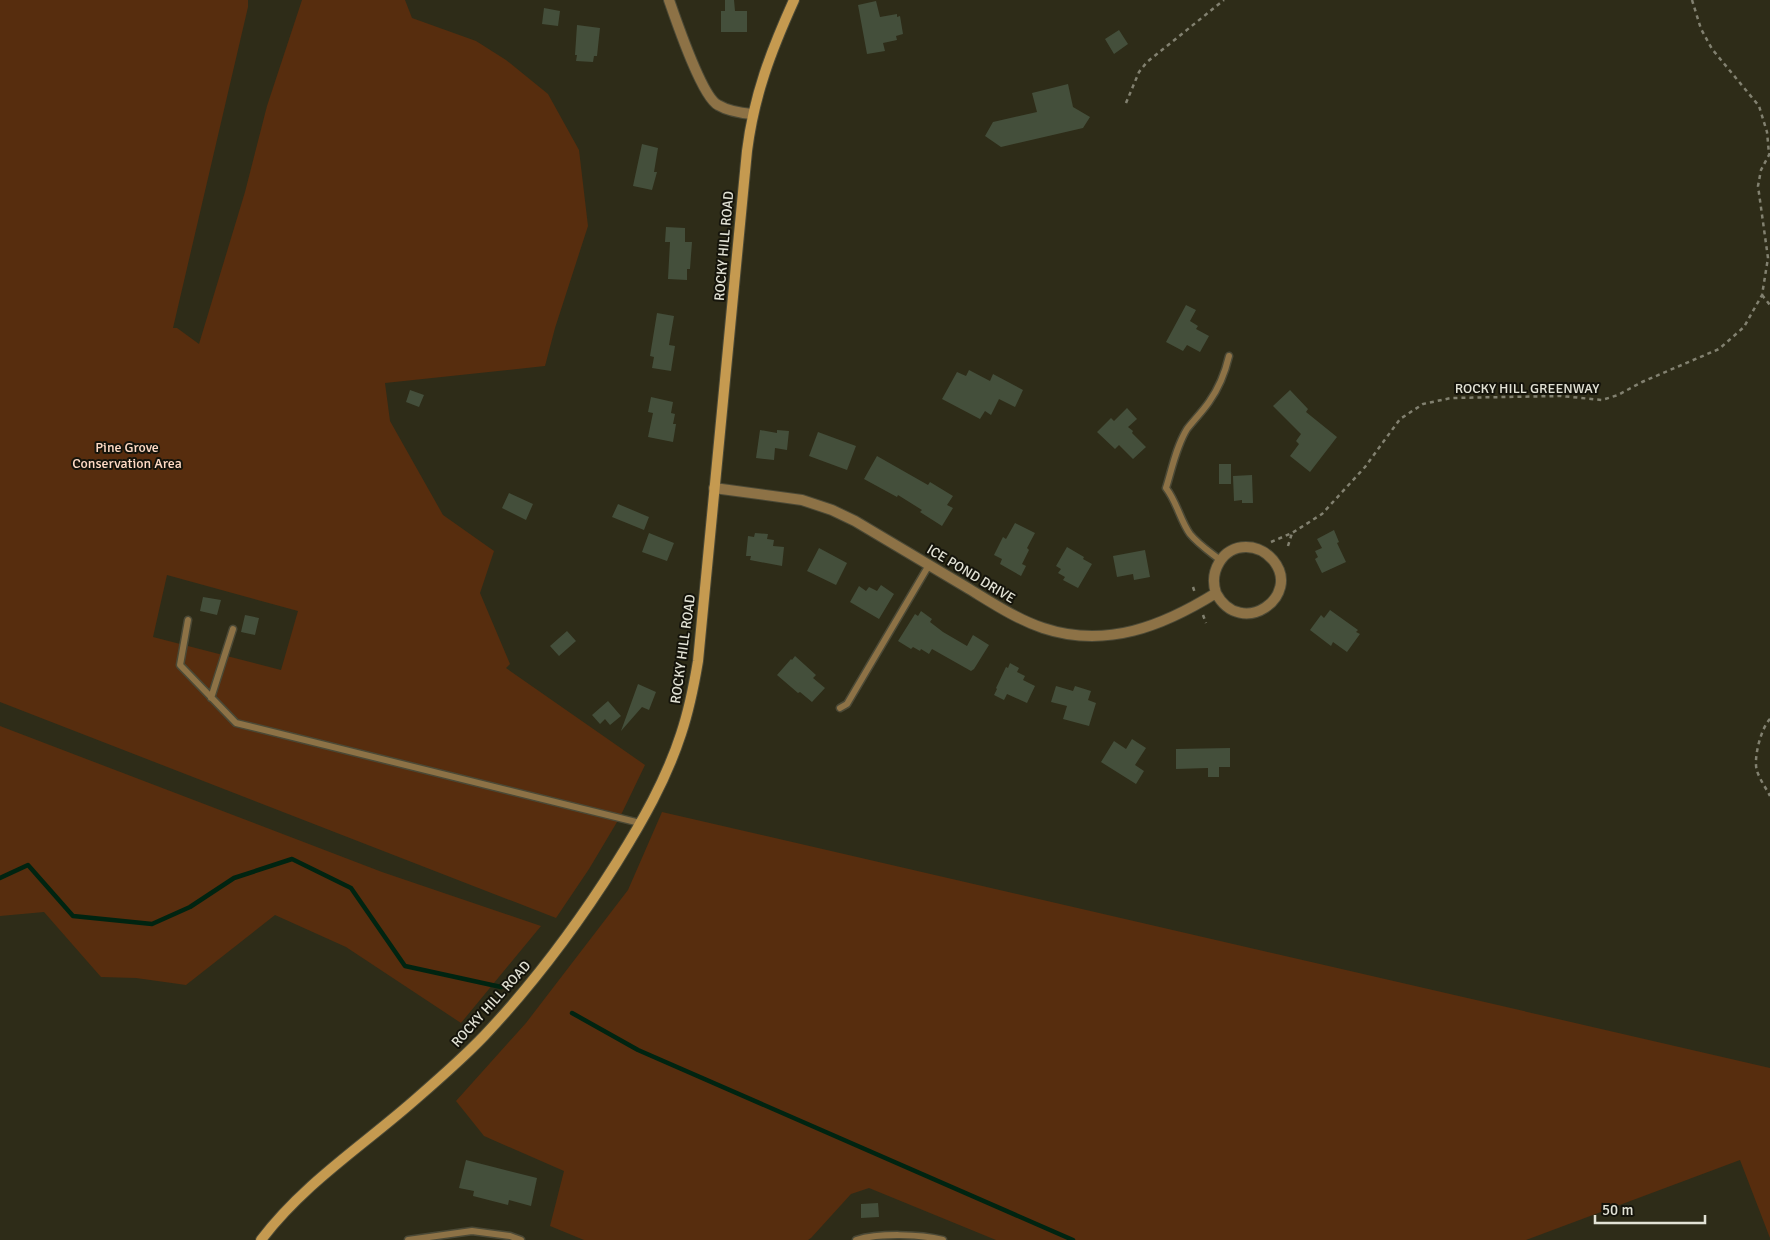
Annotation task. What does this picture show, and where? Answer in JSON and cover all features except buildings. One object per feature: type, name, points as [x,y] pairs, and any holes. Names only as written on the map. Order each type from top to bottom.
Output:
[{"type":"main road","name":"ROCKY HILL ROAD","points":[[261,1240],[273,1224],[340,1160],[457,1063],[524,991],[580,918],[640,823],[665,777],[682,733],[698,660],[752,114],[767,65],[794,0]]},
{"type":"street","points":[[669,0],[701,83],[717,105],[742,113],[752,114]]},
{"type":"street","name":"ICE POND DRIVE","points":[[714,488],[802,500],[832,510],[855,521],[1028,622],[1058,632],[1087,635],[1116,634],[1150,627],[1184,612],[1216,593]]},
{"type":"street","points":[[1248,547],[1258,549],[1272,558],[1280,573],[1279,589],[1271,604],[1257,612],[1240,614],[1225,606],[1216,593],[1214,576],[1220,560],[1228,553],[1237,548],[1248,547]]},
{"type":"lane","points":[[1220,560],[1206,550],[1190,534],[1174,498],[1166,488],[1179,446],[1187,430],[1219,386],[1230,356]]},
{"type":"lane","points":[[840,708],[847,704],[929,565]]},
{"type":"lane","points":[[188,620],[180,665],[236,723],[640,823]]},
{"type":"lane","points":[[211,698],[233,629]]},
{"type":"lane","points":[[408,1240],[472,1231],[521,1240]]},
{"type":"lane","points":[[448,1240],[455,1233]]},
{"type":"lane","points":[[856,1240],[865,1237],[893,1235],[943,1240]]},
{"type":"path","points":[[1126,103],[1139,72],[1147,62],[1224,0]]},
{"type":"path","points":[[1692,0],[1701,29],[1712,49],[1759,106],[1766,132],[1769,154]]},
{"type":"path","name":"ROCKY HILL GREENWAY","points":[[1258,549],[1322,514],[1365,467],[1400,419],[1423,404],[1451,398],[1561,396],[1602,400],[1618,395],[1642,382],[1719,349],[1744,327],[1762,296],[1768,258],[1758,186],[1761,170],[1769,154]]},
{"type":"path","points":[[1762,296],[1770,306]]},
{"type":"path","points":[[1288,546],[1292,532]]},
{"type":"path","points":[[1770,719],[1765,724],[1757,754],[1757,770],[1770,796]]},
{"type":"green space","name":"Pine Grove Conservation Area","points":[[0,0],[248,0],[248,7],[173,328],[177,328],[199,344],[245,192],[267,106],[302,0],[405,0],[412,18],[476,41],[506,60],[548,94],[579,150],[588,226],[555,328],[545,366],[385,383],[390,421],[443,515],[494,551],[480,593],[510,664],[506,668],[645,765],[620,817],[589,869],[556,918],[0,702]],"holes":[[[167,575],[298,611],[281,670],[153,637]]]},
{"type":"green space","points":[[0,726],[382,872],[541,926],[461,1023],[346,947],[275,915],[186,985],[136,978],[101,977],[44,912],[0,916]]},
{"type":"green space","points":[[662,812],[1770,1068],[1770,1238],[1740,1160],[1526,1240],[996,1240],[869,1188],[851,1194],[808,1240],[584,1240],[550,1226],[564,1171],[484,1136],[456,1101],[526,1023],[628,890]]},
{"type":"waterway","points":[[0,878],[28,865],[73,916],[152,924],[190,907],[234,878],[292,859],[351,888],[405,966],[501,987]]},
{"type":"waterway","points":[[572,1013],[638,1050],[1073,1240]]}]
